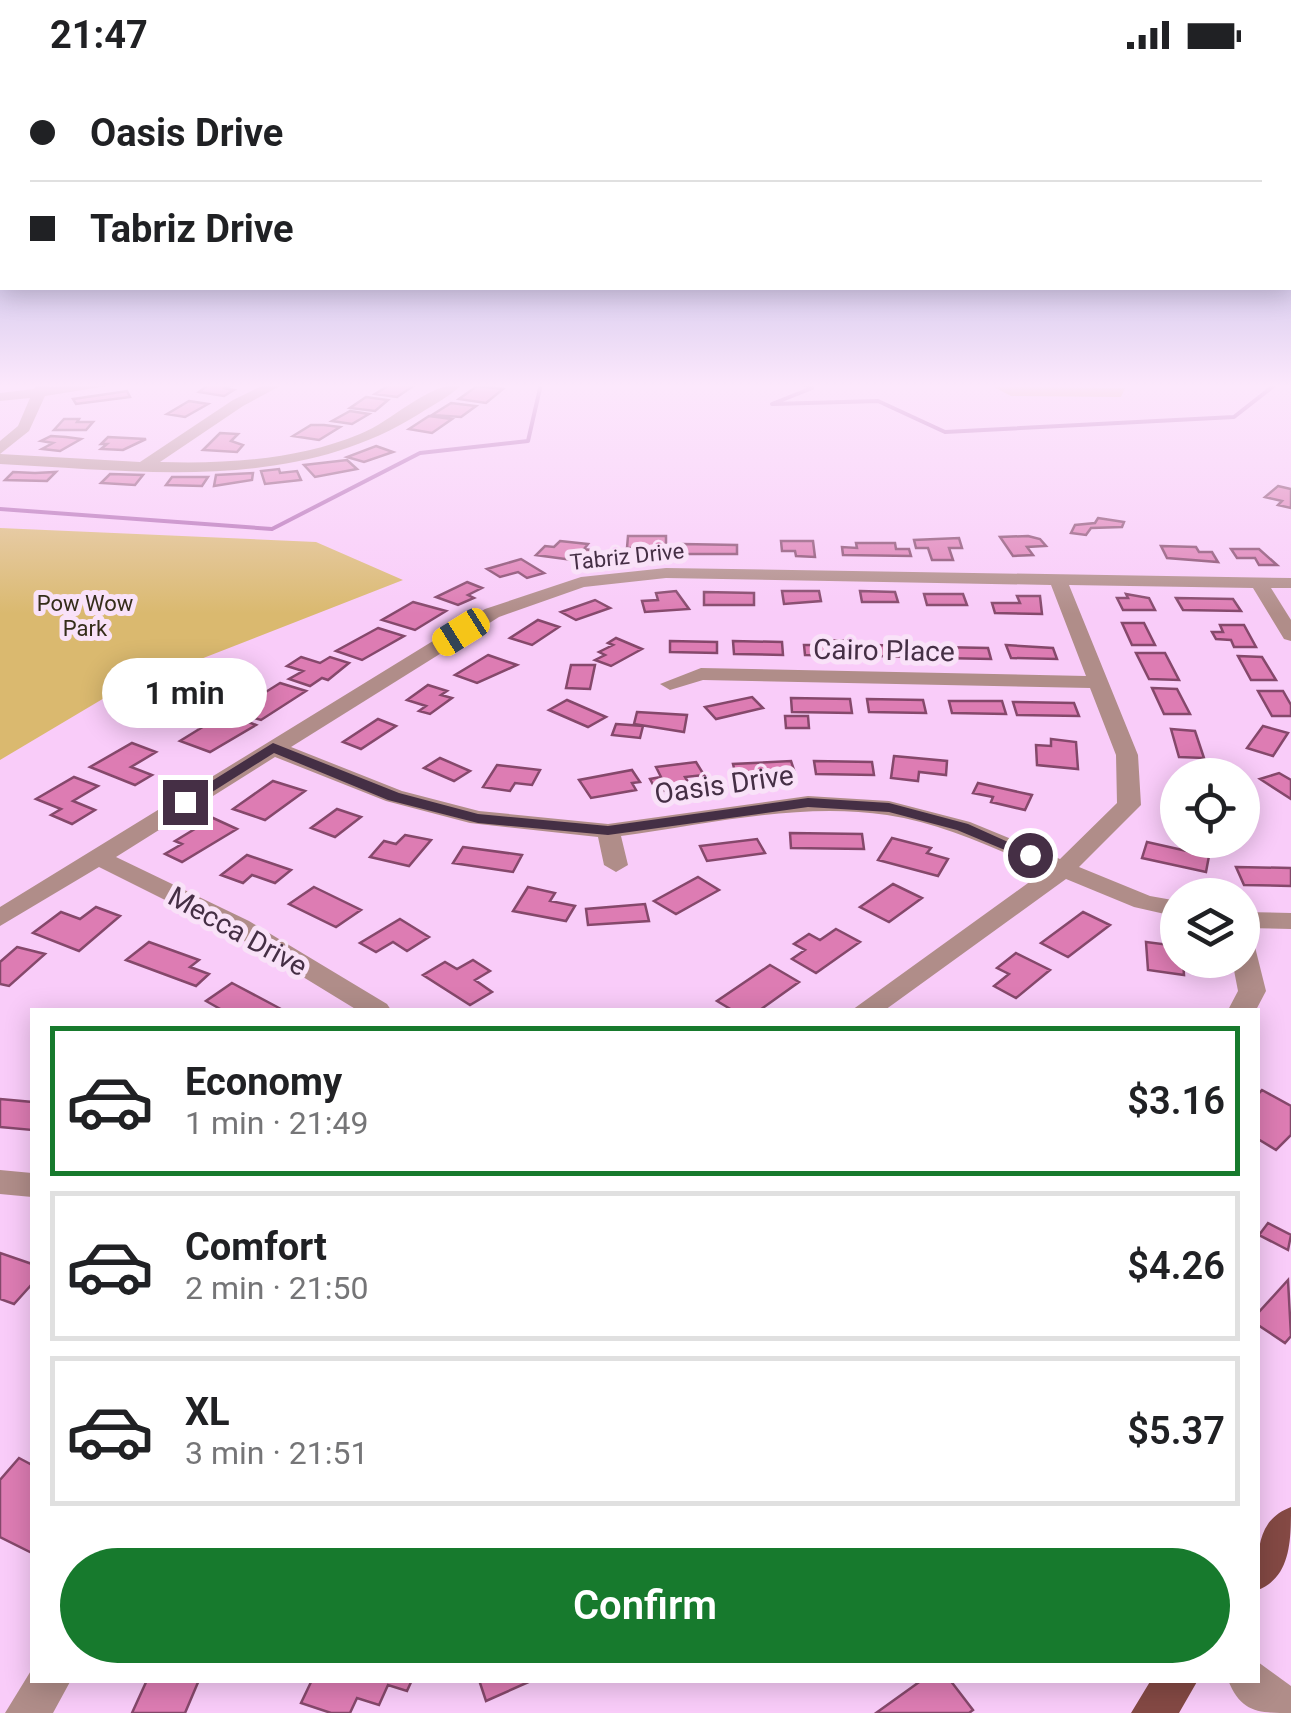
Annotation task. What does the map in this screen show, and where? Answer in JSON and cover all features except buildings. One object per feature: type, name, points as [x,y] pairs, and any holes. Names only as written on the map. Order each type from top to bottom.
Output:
[{"type":"main road","points":[[1260,1568],[1291,1526]]},
{"type":"main road","points":[[1153,1713],[1175,1683]]},
{"type":"street","points":[[48,461],[214,466],[264,461]]},
{"type":"street","points":[[145,466],[153,461]]},
{"type":"street","name":"Tabriz Drive","points":[[0,918],[492,613],[581,582],[666,573],[1291,583]]},
{"type":"street","points":[[869,1008],[1063,869],[1128,804],[1127,754],[1058,580]]},
{"type":"street","points":[[1259,583],[1291,635]]},
{"type":"street","name":"Cairo Place","points":[[670,684],[701,674],[1098,682]]},
{"type":"street","name":"Oasis Drive","points":[[273,748],[394,796],[478,818],[608,831],[808,802],[889,808],[962,827],[1143,902],[1160,905]]},
{"type":"street","points":[[608,831],[616,865]]},
{"type":"street","name":"Mecca Drive","points":[[97,857],[240,927],[374,1008]]},
{"type":"street","points":[[1260,920],[1291,921]]},
{"type":"street","points":[[1243,1008],[1252,991],[1249,978]]},
{"type":"street","points":[[0,1182],[30,1186]]},
{"type":"street","points":[[28,1713],[48,1683]]},
{"type":"street","points":[[1253,1683],[1291,1712]]},
{"type":"green space","name":"Pow Wow Park","points":[[0,528],[316,542],[403,580],[111,694],[0,760]]},
{"type":"waterway","points":[[0,509],[272,529],[405,461]]},
{"type":"route","points":[[185,802],[273,748],[394,796],[478,818],[608,831],[808,802],[889,808],[962,827],[1030,855]]}]
